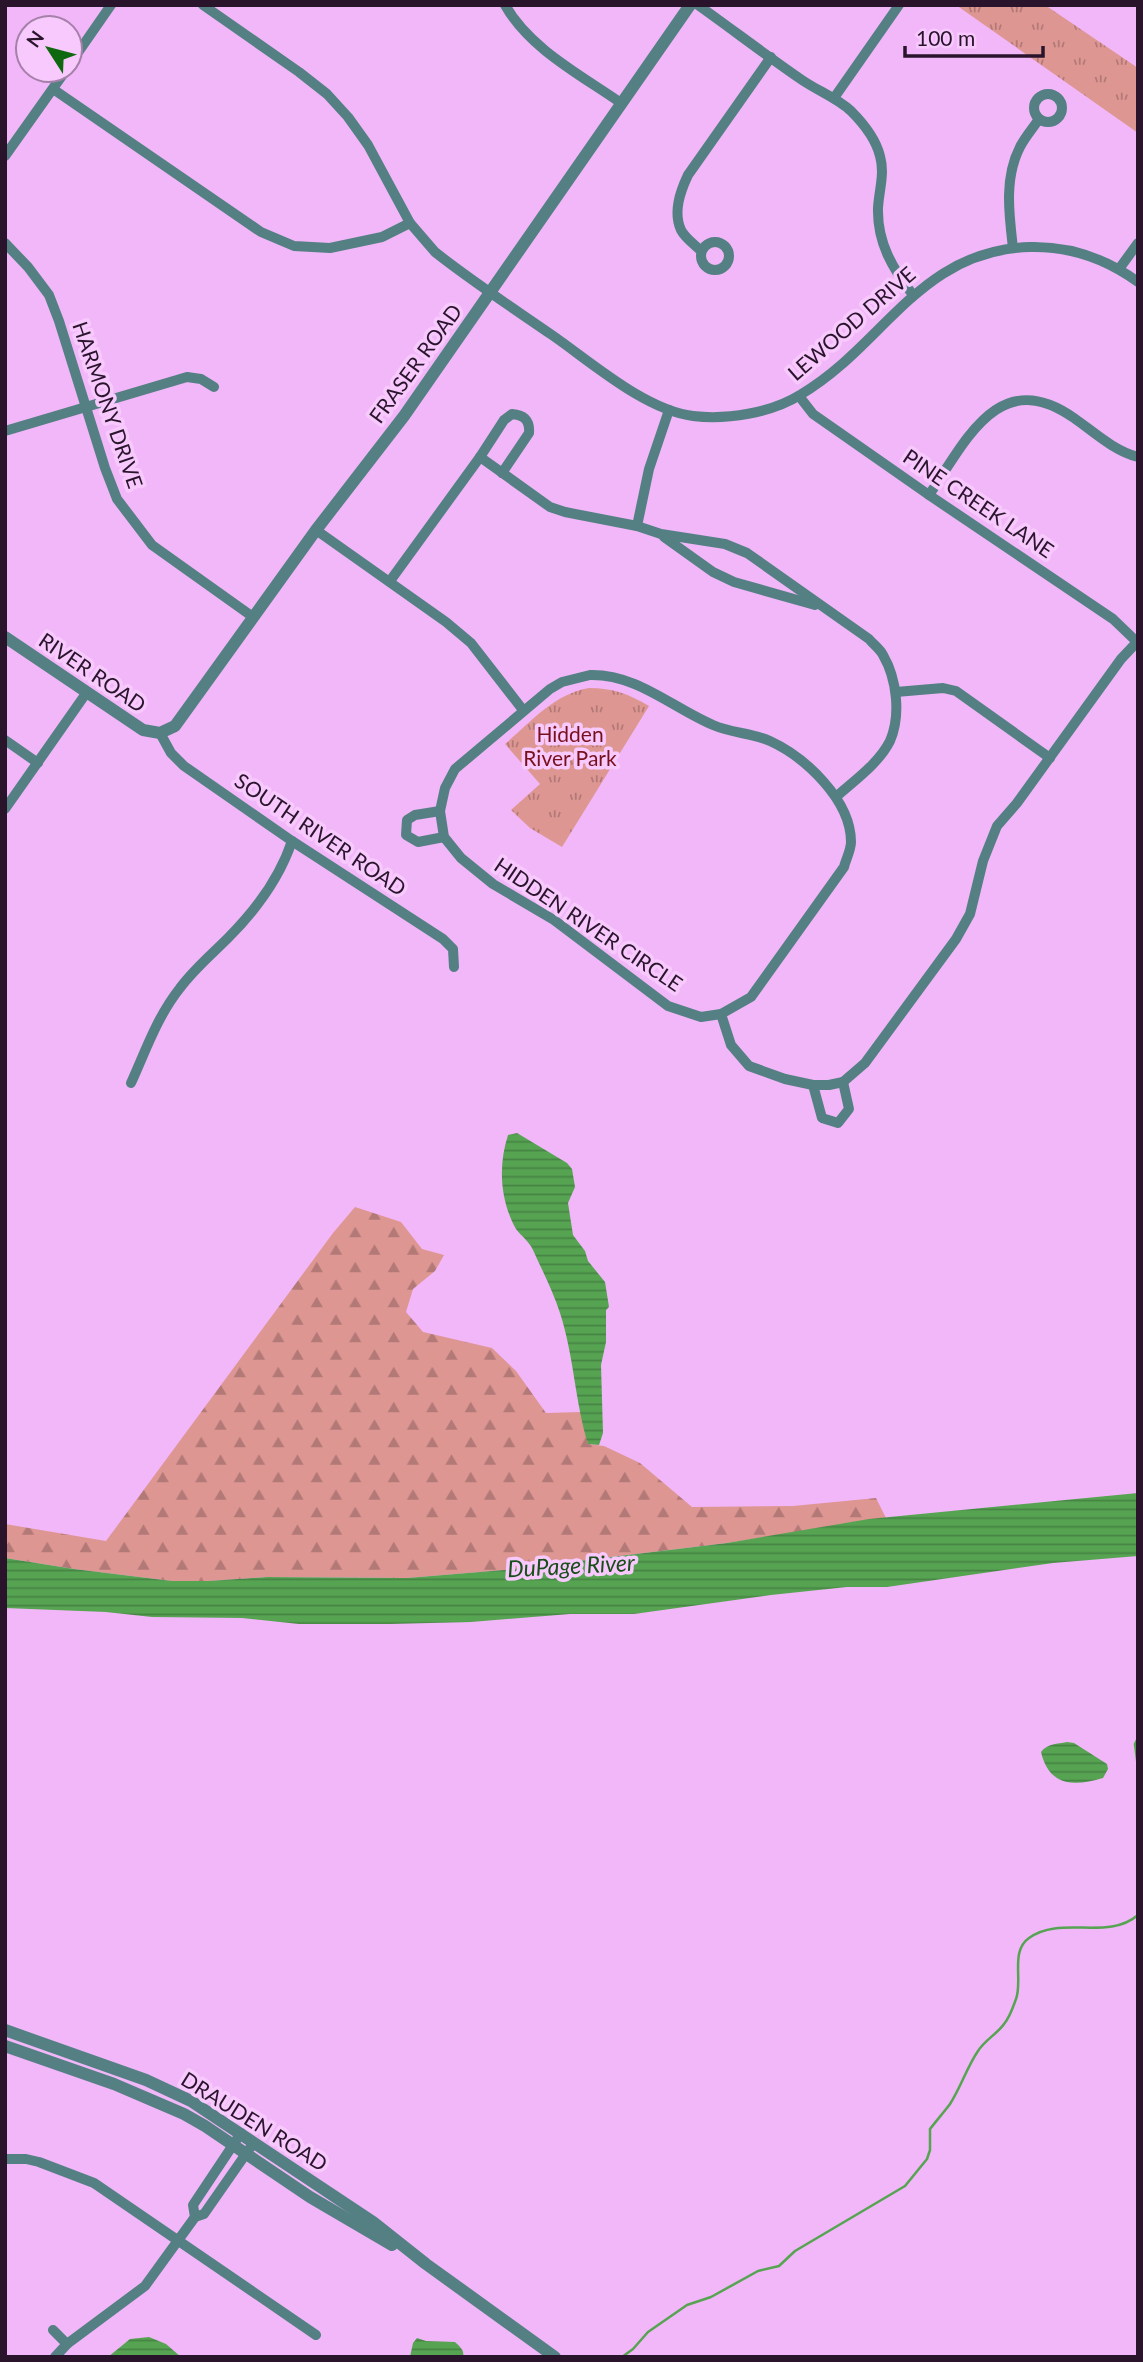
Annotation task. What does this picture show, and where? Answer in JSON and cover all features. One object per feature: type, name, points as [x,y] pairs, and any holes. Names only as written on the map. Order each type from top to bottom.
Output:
[{"type":"street","points":[[84,44],[111,5]]},
{"type":"street","name":"LEWOOD DRIVE","points":[[203,5],[327,94],[368,145],[410,223],[435,253],[632,391],[668,410],[693,415],[724,416],[750,413],[799,396],[840,364],[938,275],[986,253],[1013,248],[1068,250],[1091,256],[1119,269],[1138,282]]},
{"type":"street","points":[[505,5],[541,47],[621,103]]},
{"type":"street","name":"FRASER ROAD","points":[[160,733],[175,726],[316,530],[404,416],[690,5]]},
{"type":"street","points":[[698,5],[804,81],[834,98],[851,112],[870,134],[880,154],[882,179],[878,207],[879,230],[891,263],[913,295]]},
{"type":"street","points":[[834,98],[899,5]]},
{"type":"street","points":[[701,251],[682,232],[678,212],[679,193],[688,175],[771,57]]},
{"type":"street","points":[[5,156],[56,84]]},
{"type":"street","points":[[53,89],[261,232],[294,246],[330,248],[361,243],[382,237],[410,223]]},
{"type":"street","points":[[1013,248],[1008,209],[1010,183],[1019,149],[1039,119]]},
{"type":"street","name":"HARMONY DRIVE","points":[[5,243],[49,295],[117,499],[134,523],[161,552],[253,617]]},
{"type":"street","points":[[1119,269],[1138,243]]},
{"type":"street","points":[[5,431],[187,377],[201,379],[214,387]]},
{"type":"street","name":"PINE CREEK LANE","points":[[799,396],[813,414],[1114,619],[1137,641]]},
{"type":"street","points":[[929,495],[978,424],[996,408],[1013,401],[1031,400],[1054,405],[1117,449],[1138,457]]},
{"type":"street","points":[[637,526],[649,469],[668,410]]},
{"type":"street","points":[[390,581],[504,420],[512,414],[520,415],[527,419],[530,425],[529,433],[502,473]]},
{"type":"street","points":[[480,457],[550,507],[637,526],[661,534],[725,544],[747,553],[869,639],[884,656],[896,692],[897,713],[890,741],[872,765],[837,796]]},
{"type":"street","points":[[316,530],[390,581],[471,643],[523,710]]},
{"type":"street","points":[[661,534],[713,572],[734,582],[821,606]]},
{"type":"street","name":"RIVER ROAD","points":[[5,637],[143,730],[160,733]]},
{"type":"street","points":[[440,811],[415,815],[407,820],[406,835],[418,842],[444,837],[440,811],[445,788],[455,769],[550,689],[576,677],[608,675],[635,682],[714,726],[768,740],[788,751],[837,796],[848,819],[852,844],[844,867],[751,997],[721,1014],[731,1045],[749,1066],[785,1079],[813,1084],[843,1082],[865,1063],[956,939],[970,914],[983,861],[997,826],[1137,641]]},
{"type":"street","points":[[896,692],[943,688],[956,691],[1050,758]]},
{"type":"street","points":[[5,809],[87,692]]},
{"type":"street","name":"SOUTH RIVER ROAD","points":[[160,733],[171,753],[184,766],[292,841],[443,939],[453,949],[454,967]]},
{"type":"street","points":[[5,740],[38,763]]},
{"type":"street","name":"HIDDEN RIVER CIRCLE","points":[[444,837],[461,858],[485,880],[554,919],[668,1006],[701,1017],[721,1014]]},
{"type":"street","points":[[131,1083],[156,1023],[200,964],[250,915],[285,862],[292,841]]},
{"type":"street","points":[[813,1084],[822,1118],[838,1123],[849,1109],[843,1082]]},
{"type":"street","name":"DRAUDEN ROAD","points":[[5,2030],[146,2080],[191,2101],[373,2222],[426,2264],[555,2357]]},
{"type":"street","name":"DRAUDEN ROAD","points":[[5,2046],[139,2094],[184,2114],[310,2197],[426,2264]]},
{"type":"street","points":[[195,2217],[193,2205],[241,2133]]},
{"type":"street","points":[[55,2357],[67,2344],[145,2286],[195,2217],[204,2214],[254,2141]]},
{"type":"street","points":[[5,2159],[39,2162],[87,2179],[316,2335]]},
{"type":"street","points":[[53,2330],[67,2344]]},
{"type":"green space","points":[[956,5],[1045,5],[1138,68],[1138,133]]},
{"type":"green space","name":"Hidden River Park","points":[[589,688],[620,693],[649,706],[562,847],[530,828],[511,810],[540,784],[505,744],[554,703],[576,691]]},
{"type":"green space","points":[[355,1207],[401,1222],[422,1249],[444,1255],[435,1271],[413,1289],[406,1312],[423,1332],[492,1348],[516,1371],[546,1413],[581,1412],[588,1444],[604,1446],[640,1463],[692,1507],[793,1506],[876,1498],[886,1518],[727,1543],[504,1570],[407,1578],[267,1577],[172,1581],[5,1558],[5,1524],[106,1541]]},
{"type":"water","points":[[517,1133],[567,1163],[572,1169],[575,1187],[568,1203],[573,1235],[585,1251],[588,1261],[605,1282],[609,1307],[606,1310],[606,1342],[601,1365],[603,1433],[599,1445],[588,1444],[565,1329],[554,1297],[531,1247],[516,1229],[504,1195],[502,1171],[505,1147],[508,1135]]},
{"type":"water","name":"DuPage River","points":[[1138,1493],[1138,1556],[1053,1563],[887,1587],[847,1587],[771,1595],[634,1614],[570,1614],[471,1622],[299,1624],[242,1618],[152,1617],[106,1612],[5,1608],[5,1558],[172,1581],[267,1577],[407,1578],[504,1570],[727,1543],[869,1519]]},
{"type":"water","points":[[1074,1743],[1107,1764],[1108,1769],[1103,1778],[1072,1783],[1056,1778],[1050,1772],[1041,1752],[1050,1745]]},
{"type":"water","points":[[149,2337],[166,2344],[181,2357],[108,2357],[130,2339]]},
{"type":"water","points":[[417,2338],[455,2342],[462,2350],[463,2357],[410,2357]]},
{"type":"waterway","points":[[1138,1738],[1135,1744],[1138,1767]]},
{"type":"waterway","points":[[622,2357],[648,2332],[687,2305],[711,2297],[758,2271],[779,2266],[795,2251],[905,2186],[927,2159],[930,2129],[950,2104],[978,2051],[1010,2015],[1018,1992],[1018,1958],[1023,1944],[1042,1931],[1113,1926],[1126,1923],[1138,1915]]}]
